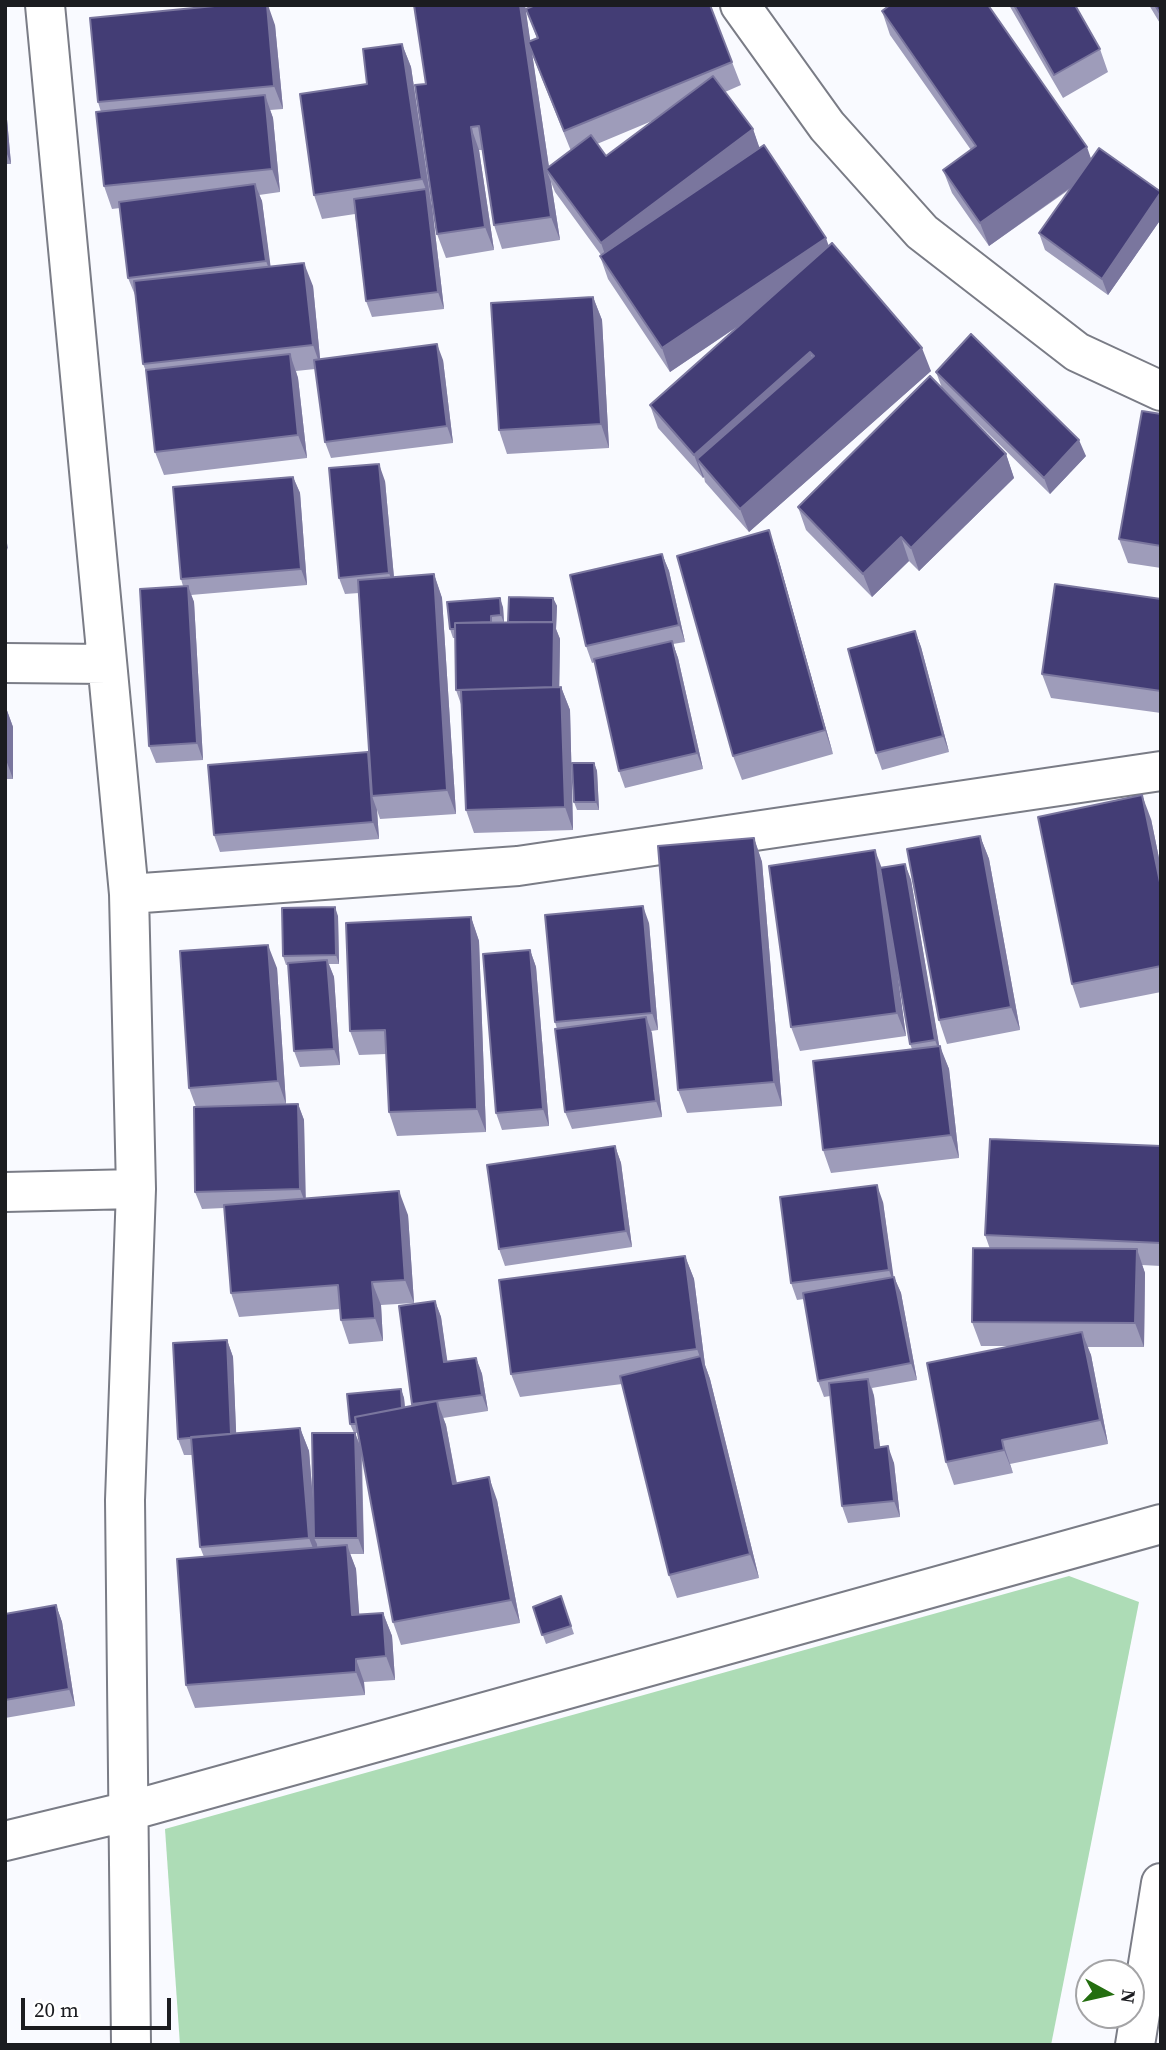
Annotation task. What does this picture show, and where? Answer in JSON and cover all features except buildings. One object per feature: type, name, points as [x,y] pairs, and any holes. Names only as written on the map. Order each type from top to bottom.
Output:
[{"type":"street","points":[[45,5],[130,894],[136,1189],[125,1500],[131,2045]]},
{"type":"street","points":[[740,5],[827,126],[922,232],[1077,352],[1161,391]]},
{"type":"street","points":[[5,663],[107,664]]},
{"type":"street","points":[[130,894],[518,866],[1161,771]]},
{"type":"street","points":[[5,1192],[136,1189]]},
{"type":"street","points":[[5,1841],[129,1811],[1161,1524]]},
{"type":"street","points":[[1135,2045],[1161,1883]]},
{"type":"green space","points":[[1069,1576],[1139,1602],[1051,2045],[180,2045],[165,1829]]}]
